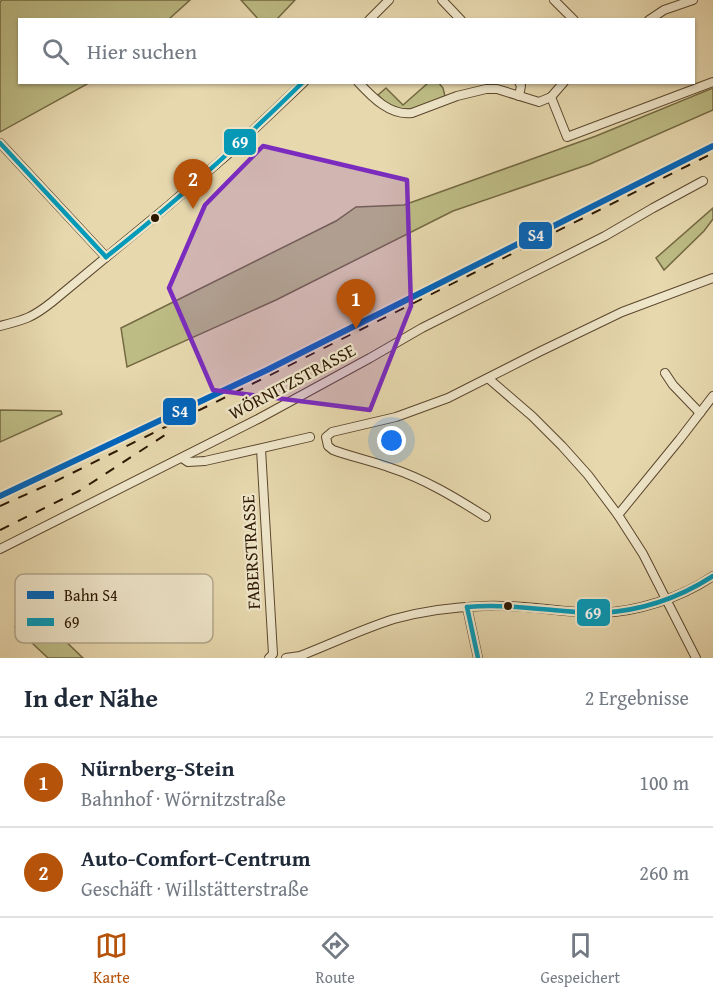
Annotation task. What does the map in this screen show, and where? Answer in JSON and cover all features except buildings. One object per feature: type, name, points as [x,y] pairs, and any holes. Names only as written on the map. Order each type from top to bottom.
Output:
[{"type":"street","points":[[371,18],[389,0]]},
{"type":"street","points":[[442,0],[459,18]]},
{"type":"street","points":[[554,0],[572,18]]},
{"type":"street","points":[[652,18],[664,10],[693,0]]},
{"type":"street","points":[[551,97],[567,137],[713,82]]},
{"type":"street","points":[[0,326],[37,314],[143,228],[224,158],[302,84]]},
{"type":"street","points":[[360,84],[385,107],[404,114],[486,88],[497,89],[539,102],[551,97],[562,84]]},
{"type":"street","points":[[519,96],[520,84]]},
{"type":"street","points":[[0,143],[106,257]]},
{"type":"street","name":"WÖRNITZSTRASSE","points":[[0,549],[258,419],[422,327],[604,236],[703,181]]},
{"type":"street","points":[[486,517],[420,480],[392,468],[333,450],[328,446],[326,437],[332,432],[396,417],[448,398],[622,312],[713,278]]},
{"type":"street","points":[[665,373],[673,385],[700,413]]},
{"type":"street","points":[[489,379],[532,416],[562,446],[588,475],[618,515],[644,554],[696,658]]},
{"type":"street","points":[[618,515],[713,396]]},
{"type":"street","points":[[182,458],[188,462],[205,461],[310,437]]},
{"type":"street","name":"FABERSTRASSE","points":[[261,449],[271,656]]},
{"type":"street","points":[[286,658],[300,656],[392,620],[428,611],[484,605],[600,613],[629,610],[666,600],[702,584],[713,576]]},
{"type":"street","points":[[467,607],[478,658]]},
{"type":"highlighted area","points":[[263,146],[407,180],[411,306],[370,410],[213,390],[169,288],[205,205]]},
{"type":"shaded area","points":[[2,0],[190,0],[170,18],[18,18],[18,84],[87,84],[0,132],[0,2]]},
{"type":"shaded area","points":[[241,0],[295,0],[278,18],[257,18]]},
{"type":"shaded area","points":[[427,84],[440,84],[443,88],[445,96],[410,109],[396,108],[378,95],[386,88],[403,105]]},
{"type":"shaded area","points":[[713,88],[713,110],[590,164],[453,211],[276,300],[127,367],[121,328],[336,221],[356,207],[404,205],[596,136]]},
{"type":"shaded area","points":[[713,208],[713,219],[704,231],[664,270],[656,258]]},
{"type":"shaded area","points":[[0,410],[61,411],[62,414],[0,442]]},
{"type":"shaded area","points":[[32,643],[67,643],[83,658],[48,658]]},
{"type":"railway","points":[[0,506],[54,482],[232,394],[713,153]]},
{"type":"railway","points":[[0,530],[79,491],[168,433]]},
{"type":"rail line","name":"S4","points":[[0,496],[267,370],[713,146]]},
{"type":"transit line","name":"69","points":[[106,257],[207,172],[301,84]]},
{"type":"transit line","name":"69","points":[[0,143],[106,257]]},
{"type":"transit line","name":"69","points":[[467,607],[503,606],[586,613],[615,612],[673,597],[713,576]]},
{"type":"transit line","name":"69","points":[[467,607],[478,658]]},
{"type":"place","name":"Auto-Comfort-Centrum","points":[[193,209]]},
{"type":"place","name":"Nürnberg-Stein","points":[[356,329]]}]
